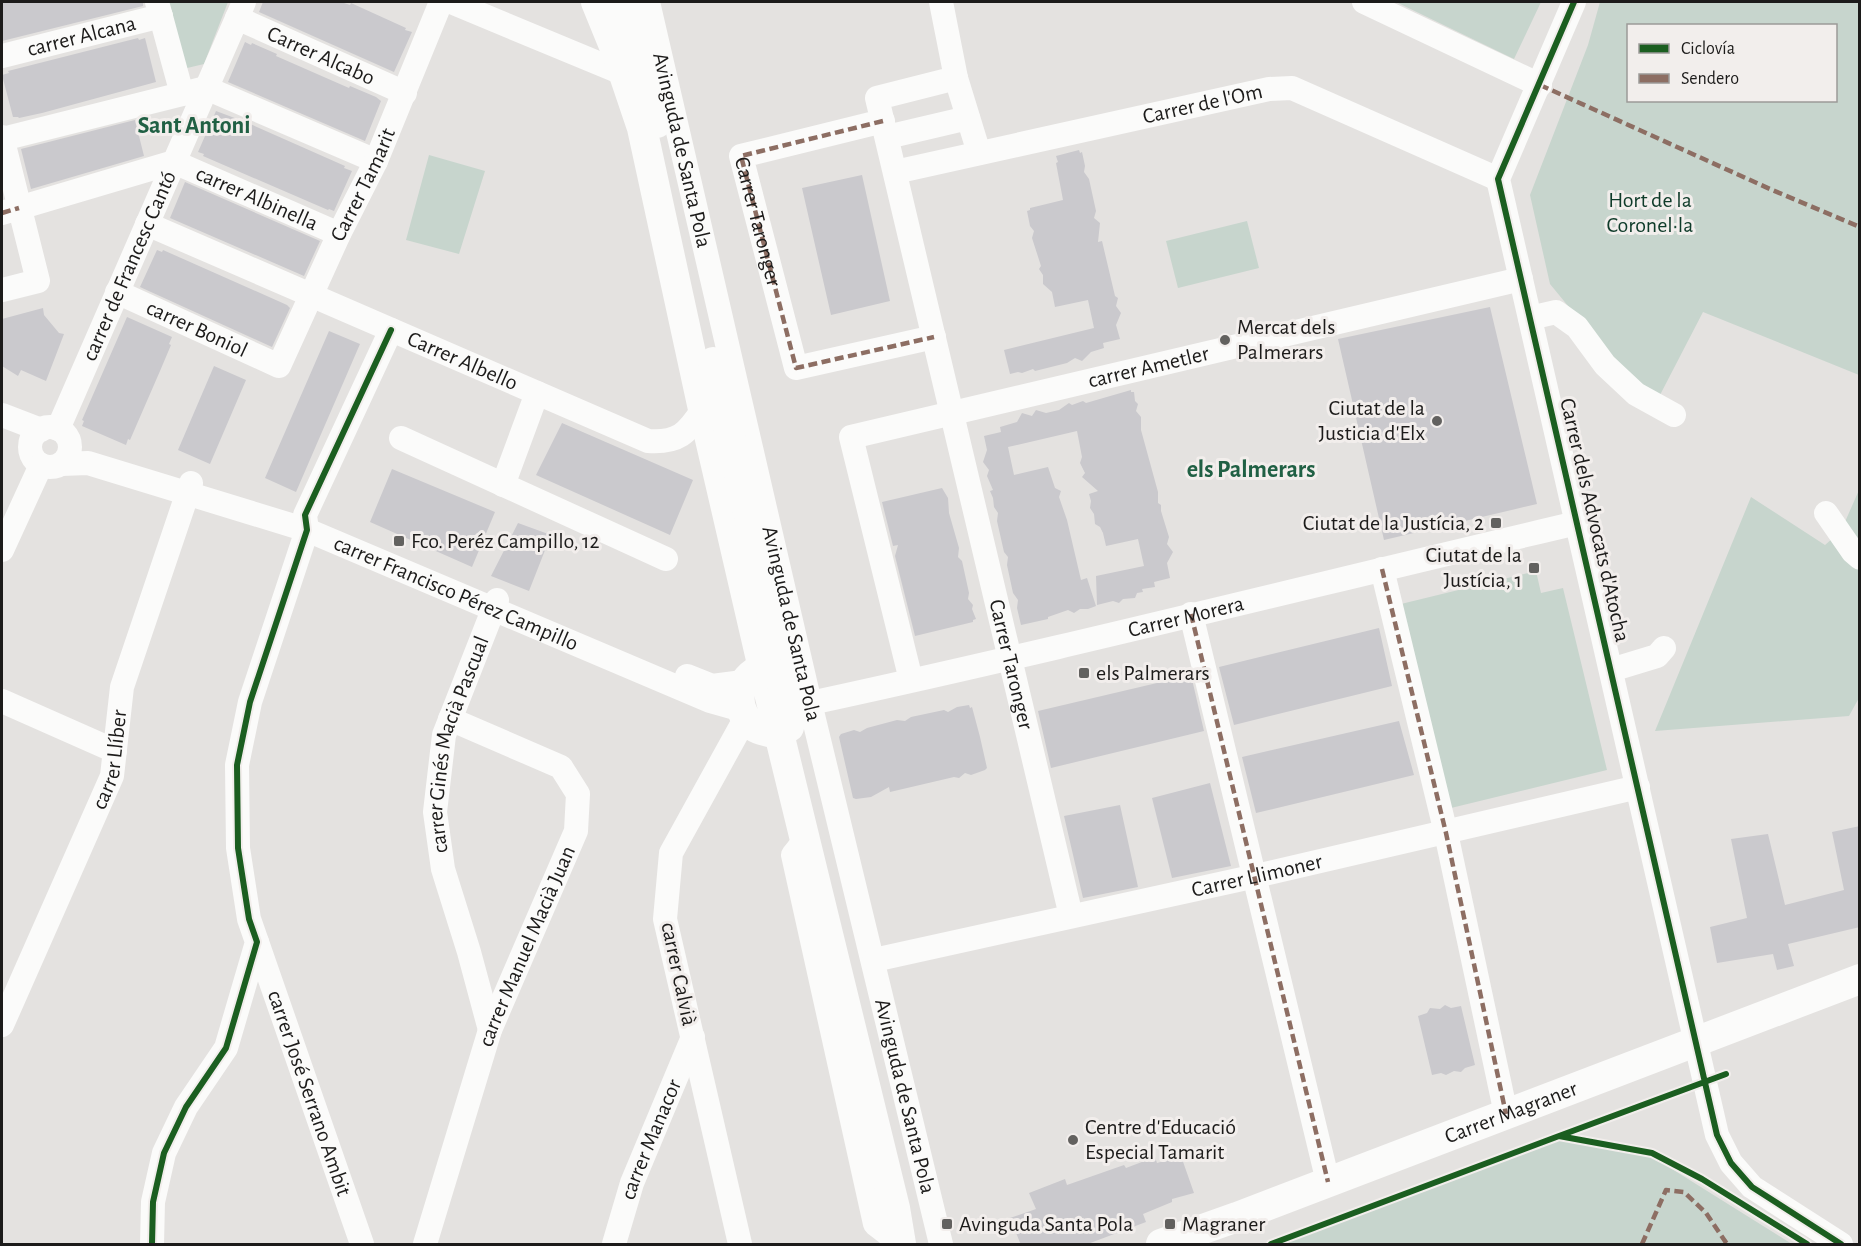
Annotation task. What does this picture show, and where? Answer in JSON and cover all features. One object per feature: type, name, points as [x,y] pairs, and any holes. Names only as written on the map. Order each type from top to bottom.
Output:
[{"type":"main road","name":"Avinguda de Santa Pola","points":[[596,2],[616,51],[642,128],[703,409],[753,726],[779,734],[789,727],[802,705]]},
{"type":"main road","name":"Avinguda de Santa Pola","points":[[627,2],[802,705],[851,966],[920,1245]]},
{"type":"main road","name":"Avinguda de Santa Pola","points":[[749,694],[772,670],[802,705]]},
{"type":"main road","name":"Avinguda de Santa Pola","points":[[749,694],[779,734],[892,1197],[901,1244]]},
{"type":"main road","name":"Carrer Magraner","points":[[1209,1245],[1698,1049],[1860,979]]},
{"type":"main road","name":"Carrer Magraner","points":[[1161,1245],[1506,1114],[1698,1049],[1860,1000]]},
{"type":"street","name":"Carrer Tamarit","points":[[279,366],[339,234],[376,161],[441,2]]},
{"type":"street","points":[[451,2],[622,73]]},
{"type":"street","name":"Avinguda de Santa Pola","points":[[648,2],[802,705],[874,960],[941,1245]]},
{"type":"street","points":[[941,2],[956,78],[979,153]]},
{"type":"street","points":[[1364,2],[1540,85]]},
{"type":"street","points":[[1498,179],[1574,2]]},
{"type":"street","points":[[159,9],[182,94]]},
{"type":"street","name":"carrer Alcana","points":[[2,56],[159,9]]},
{"type":"street","name":"Carrer Alcabo","points":[[241,10],[405,93]]},
{"type":"street","name":"carrer de Francesc Cantó","points":[[2,550],[50,446],[241,10]]},
{"type":"street","points":[[956,78],[878,98],[885,129],[968,117]]},
{"type":"street","name":"Carrer de l'Om","points":[[895,172],[1269,89],[1292,87],[1498,179]]},
{"type":"street","points":[[2,290],[38,281],[10,211],[2,139],[206,88],[376,161]]},
{"type":"street","name":"Carrer Taronger","points":[[934,337],[796,368],[741,156],[885,129],[1071,916]]},
{"type":"street","points":[[10,211],[174,162]]},
{"type":"street","name":"carrer Albinella","points":[[174,162],[339,234]]},
{"type":"street","name":"Carrer dels Advocats d'Atocha","points":[[1498,179],[1717,1135],[1731,1163],[1752,1187],[1841,1245]]},
{"type":"street","name":"Carrer Albello","points":[[147,224],[648,441],[665,442],[682,436],[703,409]]},
{"type":"street","name":"carrer Ametler","points":[[952,413],[1521,279]]},
{"type":"street","name":"carrer Boniol","points":[[117,292],[279,366]]},
{"type":"street","points":[[1530,318],[1556,312],[1577,327],[1605,365],[1636,394],[1674,415]]},
{"type":"street","name":"carrer José Serrano Ambit","points":[[362,1245],[249,919],[238,848],[237,765],[250,702],[306,523],[391,330]]},
{"type":"street","points":[[503,485],[537,393]]},
{"type":"street","points":[[911,680],[851,437],[952,413]]},
{"type":"street","name":"carrer Francisco Pérez Campillo","points":[[2,415],[50,446],[88,463],[189,488],[306,523],[495,604],[710,701],[749,694]]},
{"type":"street","points":[[2,427],[50,446]]},
{"type":"street","points":[[401,438],[666,558]]},
{"type":"street","name":"carrer Llíber","points":[[2,1025],[112,776],[122,687],[189,488]]},
{"type":"street","points":[[1826,513],[1853,552],[1860,558]]},
{"type":"street","name":"Carrer Morera","points":[[802,705],[1080,643],[1191,614],[1577,523]]},
{"type":"street","points":[[1382,569],[1446,833],[1506,1114]]},
{"type":"street","name":"carrer Ginés Macià Pascual","points":[[490,1030],[475,971],[443,869],[435,812],[444,735],[495,604]]},
{"type":"street","points":[[1191,614],[1328,1182]]},
{"type":"street","points":[[1611,670],[1657,656],[1664,648]]},
{"type":"street","name":"carrer Calvià","points":[[740,1245],[665,919],[671,853],[749,694]]},
{"type":"street","points":[[2,701],[115,751]]},
{"type":"street","name":"carrer Manuel Macià Juan","points":[[425,1245],[490,1030],[576,831],[578,794],[561,767],[450,719]]},
{"type":"street","name":"Carrer Llimoner","points":[[874,960],[1446,833],[1638,787]]},
{"type":"street","points":[[152,1245],[153,1202],[164,1153],[186,1107],[226,1048],[257,942]]},
{"type":"street","points":[[475,971],[494,980],[510,983]]},
{"type":"street","points":[[236,1013],[261,1004],[279,1006]]},
{"type":"street","name":"carrer Manacor","points":[[614,1245],[632,1183],[693,1037]]},
{"type":"green space","points":[[164,2],[228,2],[204,64],[183,69]]},
{"type":"green space","points":[[1396,2],[1541,2],[1514,59]]},
{"type":"green space","name":"Hort de la Coronel·la","points":[[1600,2],[1859,2],[1859,375],[1703,312],[1660,395],[1642,396],[1550,284],[1530,195],[1588,45]]},
{"type":"green space","points":[[429,155],[485,171],[459,254],[406,240]]},
{"type":"green space","points":[[1247,221],[1259,268],[1178,288],[1166,241]]},
{"type":"green space","points":[[1859,490],[1860,696],[1849,716],[1655,731],[1751,497],[1825,545],[1841,531]]},
{"type":"green space","points":[[1536,571],[1541,593],[1563,588],[1607,770],[1451,808],[1401,604]]},
{"type":"green space","points":[[1559,1136],[1652,1153],[1666,1160],[1664,1164],[1792,1244],[1271,1244]]},
{"type":"building","points":[[2,2],[143,2],[143,6],[2,41]]},
{"type":"building","points":[[263,2],[341,2],[350,5],[351,3],[412,32],[394,72],[259,12]]},
{"type":"building","points":[[138,38],[139,40],[145,38],[156,82],[42,113],[19,118],[13,117],[2,75],[9,73],[8,71]]},
{"type":"building","points":[[245,42],[251,45],[252,43],[277,54],[276,56],[381,101],[365,141],[228,82]]},
{"type":"building","points":[[216,111],[248,123],[352,171],[334,211],[198,152]]},
{"type":"building","points":[[135,120],[144,156],[31,189],[21,149]]},
{"type":"building","points":[[1079,150],[1080,153],[1082,152],[1084,172],[1089,179],[1096,211],[1094,218],[1100,223],[1098,242],[1102,241],[1115,296],[1118,298],[1116,306],[1121,313],[1116,325],[1120,339],[1103,343],[1104,348],[1091,352],[1082,361],[1075,358],[1067,363],[1035,371],[1033,369],[1010,374],[1004,350],[1094,328],[1088,300],[1055,307],[1052,292],[1043,284],[1043,275],[1039,269],[1041,266],[1032,238],[1034,231],[1030,226],[1027,211],[1030,208],[1063,200],[1056,156]]},
{"type":"building","points":[[862,175],[890,301],[831,315],[802,188]]},
{"type":"building","points":[[185,182],[320,241],[304,276],[170,218]]},
{"type":"building","points":[[157,250],[162,252],[163,250],[287,305],[290,308],[272,347],[140,287]]},
{"type":"building","name":"Ciutat de la Justicia d'Elx","points":[[1490,307],[1537,504],[1384,540],[1338,339]]},
{"type":"building","points":[[43,308],[44,315],[59,333],[64,334],[46,381],[21,370],[18,376],[2,366],[2,319]]},
{"type":"building","points":[[127,317],[172,337],[160,371],[126,445],[82,426],[84,421],[82,420]]},
{"type":"building","points":[[329,331],[360,344],[296,492],[265,478]]},
{"type":"building","points":[[214,366],[246,380],[210,464],[178,450]]},
{"type":"building","points":[[1131,390],[1138,404],[1136,411],[1141,417],[1141,430],[1158,492],[1158,503],[1161,505],[1169,537],[1167,544],[1173,552],[1167,563],[1170,578],[1154,582],[1155,587],[1142,589],[1143,592],[1137,593],[1135,598],[1123,599],[1119,603],[1113,601],[1097,605],[1096,576],[1144,566],[1138,539],[1106,546],[1103,533],[1095,524],[1094,514],[1090,508],[1089,494],[1098,491],[1082,477],[1085,473],[1080,463],[1082,457],[1077,431],[1008,447],[1014,475],[1048,467],[1055,488],[1061,491],[1059,497],[1067,520],[1081,580],[1087,578],[1096,606],[1080,609],[1074,613],[1068,610],[1048,617],[1048,619],[1021,625],[1017,608],[1018,600],[1013,593],[1007,565],[1008,557],[1004,552],[997,521],[998,513],[990,491],[993,490],[987,476],[989,470],[983,462],[987,450],[984,436],[1001,432],[1000,427],[1017,422],[1022,413],[1032,416],[1036,410],[1046,413],[1059,410],[1069,403],[1072,405],[1083,401],[1086,403]]},
{"type":"building","points":[[562,423],[693,480],[670,535],[536,475]]},
{"type":"building","points":[[392,469],[495,512],[472,567],[370,522]]},
{"type":"building","points":[[942,488],[948,498],[949,513],[959,548],[958,557],[962,561],[969,593],[968,599],[973,605],[972,609],[976,619],[973,622],[915,636],[895,556],[898,545],[893,546],[882,502]]},
{"type":"building","points":[[518,523],[551,535],[529,591],[491,576]]},
{"type":"building","points":[[1379,628],[1392,686],[1234,725],[1219,667]]},
{"type":"building","points":[[1191,675],[1204,731],[1051,768],[1038,711]]},
{"type":"building","points":[[969,705],[970,708],[972,707],[980,737],[987,768],[985,770],[971,775],[965,773],[959,778],[954,777],[890,792],[889,787],[871,797],[853,798],[839,737],[841,734],[854,730],[860,732],[897,720],[905,721],[911,717],[944,710],[948,712],[957,707]]},
{"type":"building","points":[[1399,721],[1414,775],[1256,813],[1242,757]]},
{"type":"building","points":[[1210,783],[1231,866],[1172,878],[1152,798]]},
{"type":"building","points":[[1120,805],[1138,887],[1083,898],[1064,816]]},
{"type":"building","points":[[1860,826],[1860,927],[1788,944],[1794,966],[1777,970],[1773,954],[1717,963],[1710,927],[1747,918],[1731,839],[1768,834],[1785,905],[1844,890],[1832,832]]},
{"type":"building","points":[[1445,1005],[1451,1008],[1461,1006],[1475,1065],[1461,1072],[1432,1075],[1418,1016],[1427,1013],[1430,1008],[1440,1009]]},
{"type":"building","points":[[1181,1156],[1194,1193],[1172,1199],[1172,1202],[1143,1214],[1146,1222],[1085,1245],[1021,1245],[1010,1218],[1036,1209],[1029,1193],[1065,1179],[1067,1185],[1155,1157],[1157,1163]]},
{"type":"marked path","points":[[1540,85],[1860,227]]},
{"type":"marked path","points":[[883,121],[741,156],[796,368],[934,337]]},
{"type":"marked path","points":[[2,213],[19,208]]},
{"type":"marked path","points":[[1382,569],[1446,833],[1506,1114]]},
{"type":"marked path","points":[[1191,614],[1328,1182]]},
{"type":"marked path","points":[[1642,1244],[1666,1190],[1684,1192],[1706,1213],[1727,1244]]},
{"type":"cycle path","points":[[1574,2],[1498,179],[1717,1135],[1731,1163],[1752,1187],[1841,1244]]},
{"type":"cycle path","points":[[152,1244],[153,1202],[164,1153],[186,1107],[226,1048],[257,942],[249,919],[238,848],[237,765],[250,702],[307,530],[305,515],[391,330]]},
{"type":"cycle path","points":[[1726,1074],[1559,1136],[1652,1153],[1702,1179],[1807,1244]]},
{"type":"cycle path","points":[[1271,1244],[1559,1136]]},
{"type":"place","name":"Mercat dels Palmerars","points":[[1225,340]]},
{"type":"place","name":"Ciutat de la Justicia d'Elx","points":[[1437,421]]},
{"type":"place","name":"Ciutat de la Justícia, 2","points":[[1496,523]]},
{"type":"place","name":"Fco. Peréz Campillo, 12","points":[[399,541]]},
{"type":"place","name":"Ciutat de la Justícia, 1","points":[[1534,568]]},
{"type":"place","name":"els Palmerars","points":[[1084,673]]},
{"type":"place","name":"Centre d'Educació Especial Tamarit","points":[[1073,1140]]},
{"type":"place","name":"Avinguda Santa Pola","points":[[947,1224]]},
{"type":"place","name":"Magraner","points":[[1170,1224]]},
{"type":"district","name":"Sant Antoni","points":[[194,126]]},
{"type":"district","name":"els Palmerars","points":[[1251,470]]}]
